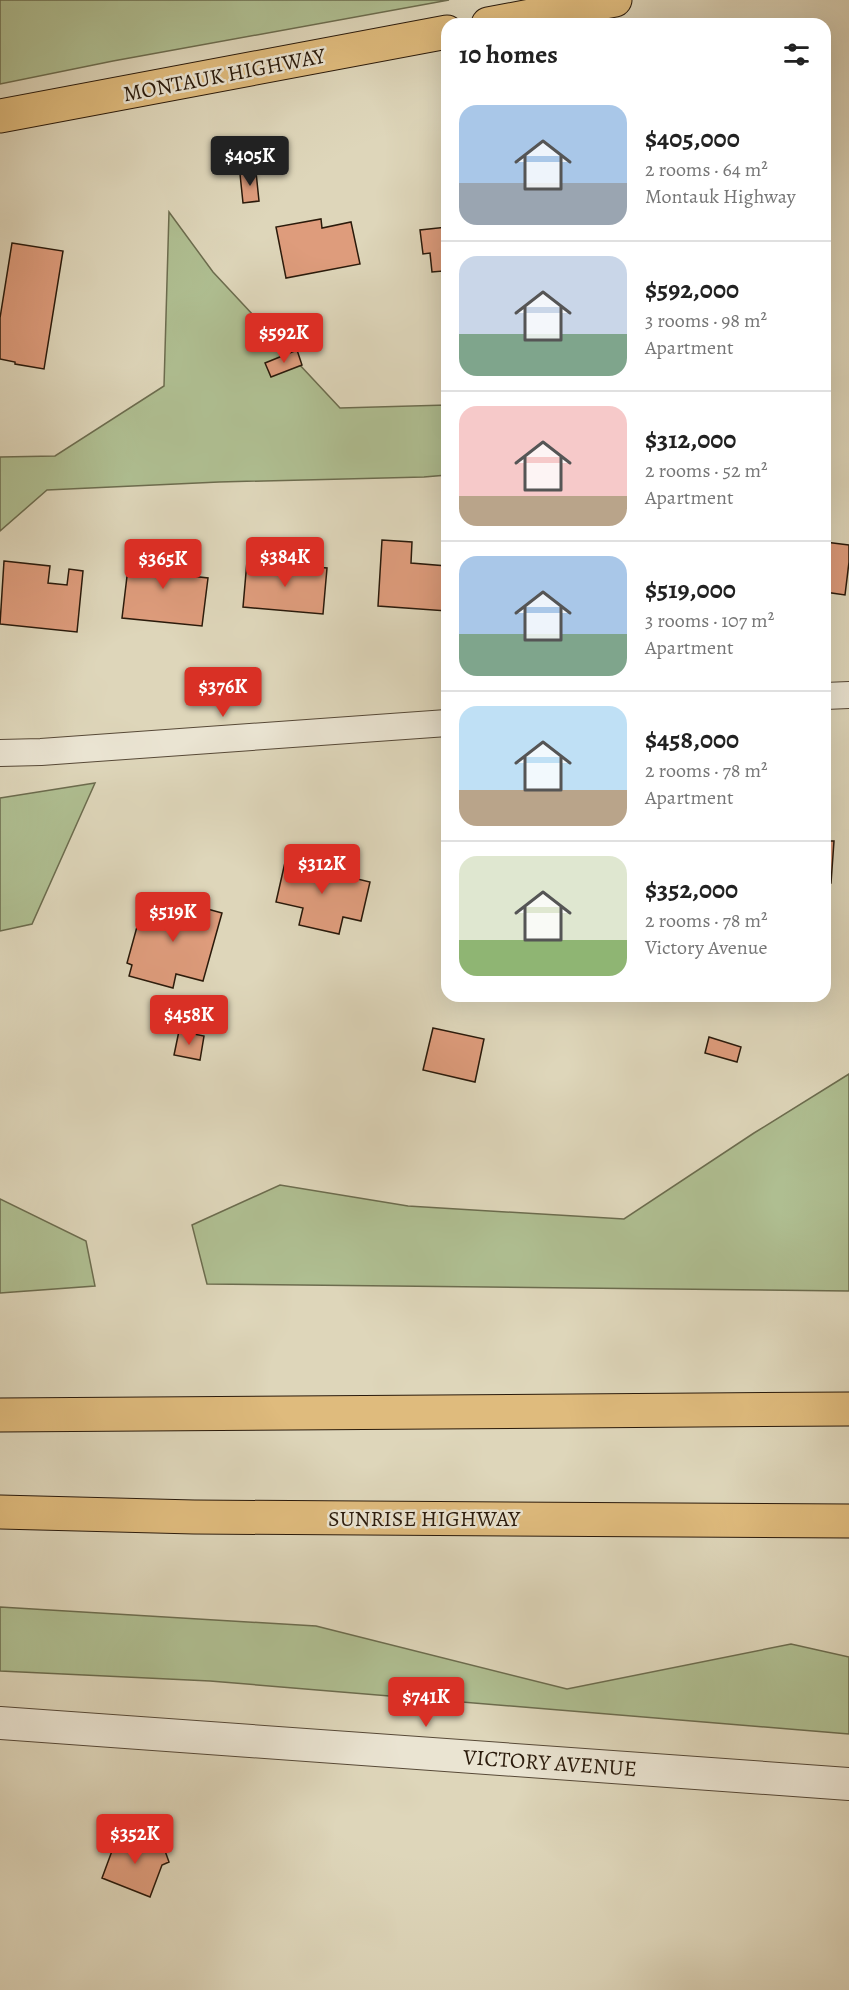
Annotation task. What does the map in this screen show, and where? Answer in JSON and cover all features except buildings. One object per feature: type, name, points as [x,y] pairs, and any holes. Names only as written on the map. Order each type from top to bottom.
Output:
[{"type":"main road","points":[[520,18],[615,0]]},
{"type":"main road","name":"MONTAUK HIGHWAY","points":[[0,116],[441,33]]},
{"type":"main road","points":[[0,1415],[849,1409]]},
{"type":"main road","name":"SUNRISE HIGHWAY","points":[[0,1512],[194,1517],[849,1521]]},
{"type":"street","points":[[831,696],[849,695]]},
{"type":"street","points":[[0,753],[441,723]]},
{"type":"street","name":"VICTORY AVENUE","points":[[0,1723],[849,1784]]},
{"type":"green space","points":[[0,0],[449,0],[113,61],[0,84]]},
{"type":"green space","points":[[169,212],[213,272],[340,408],[441,405],[441,476],[47,490],[0,531],[0,457],[55,456],[164,386]]},
{"type":"green space","points":[[95,783],[32,924],[0,931],[0,798]]},
{"type":"green space","points":[[849,1074],[849,1291],[207,1284],[192,1225],[280,1185],[408,1206],[624,1219],[754,1133]]},
{"type":"green space","points":[[0,1199],[86,1241],[95,1286],[0,1293]]},
{"type":"green space","points":[[0,1607],[316,1626],[567,1689],[791,1644],[849,1657],[849,1734],[210,1681],[0,1671]]}]
